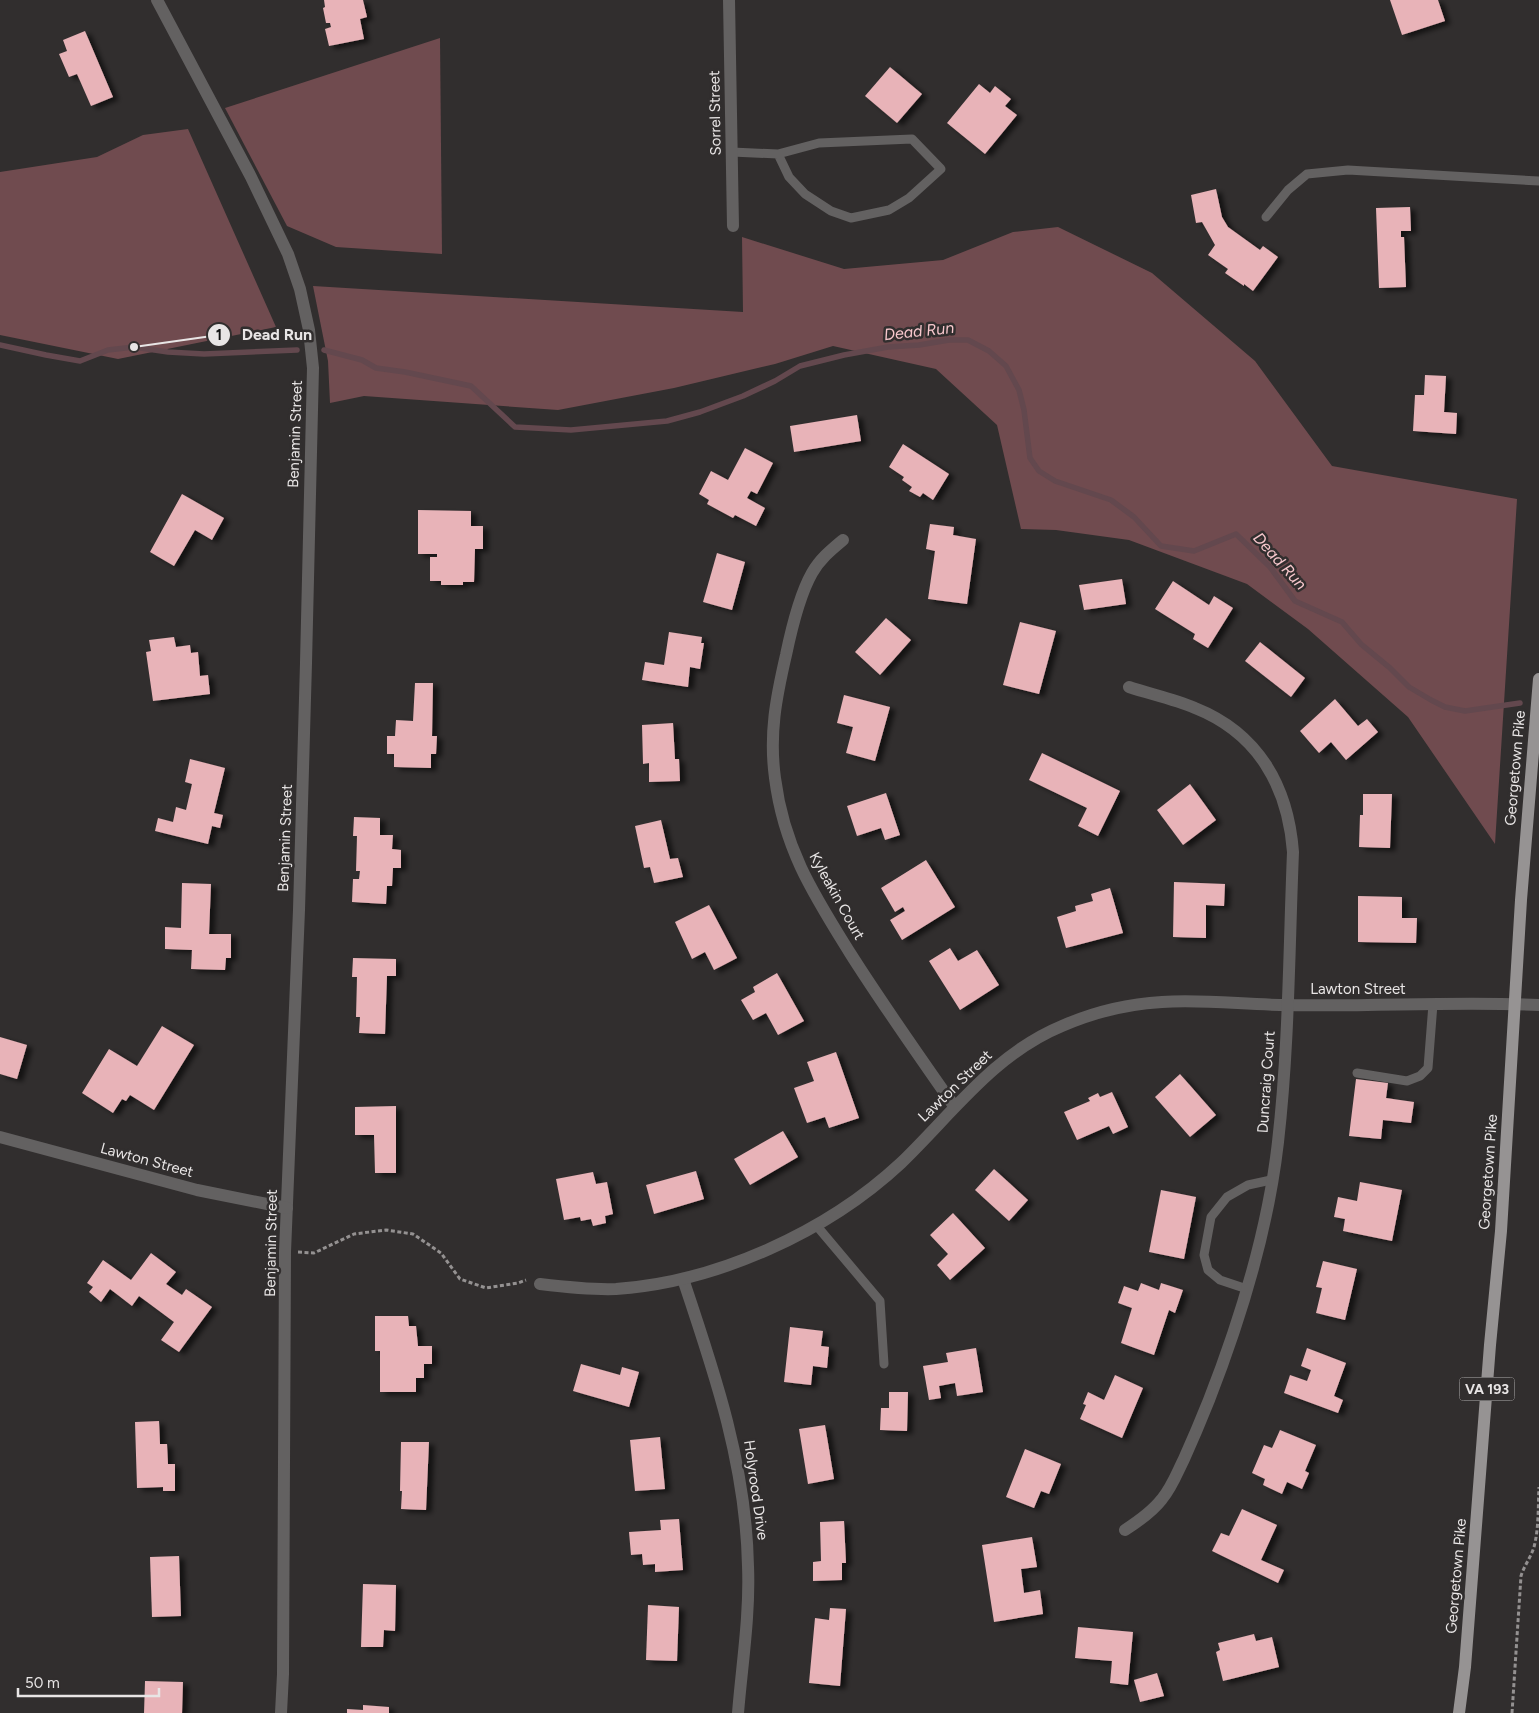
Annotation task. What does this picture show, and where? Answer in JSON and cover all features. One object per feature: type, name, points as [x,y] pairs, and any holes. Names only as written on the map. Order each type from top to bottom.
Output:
[{"type":"main road","name":"Georgetown Pike","points":[[1459,1713],[1465,1667],[1502,1213],[1520,900],[1535,779],[1539,679]]},
{"type":"main road","name":"Georgetown Pike","points":[[1465,1667],[1466,1713]]},
{"type":"street","name":"Benjamin Street","points":[[157,0],[251,177],[288,254],[300,289],[309,330],[313,368],[306,673],[285,1252],[283,1664],[280,1713]]},
{"type":"street","name":"Sorrel Street","points":[[730,0],[733,226]]},
{"type":"street","name":"Kyleakin Court","points":[[843,540],[826,554],[812,573],[806,586],[788,647],[775,701],[773,740],[775,778],[781,812],[791,846],[814,895],[874,991],[954,1106]]},
{"type":"street","name":"Duncraig Court","points":[[1125,1530],[1146,1516],[1171,1486],[1199,1425],[1224,1362],[1247,1289],[1267,1204],[1278,1144],[1284,1076],[1293,852],[1291,827],[1284,801],[1273,776],[1259,755],[1241,736],[1219,720],[1195,708],[1129,687]]},
{"type":"street","name":"Lawton Street","points":[[540,1284],[584,1289],[614,1289],[656,1285],[724,1266],[772,1247],[816,1224],[857,1198],[898,1165],[954,1106],[996,1066],[1026,1044],[1060,1026],[1097,1013],[1134,1004],[1164,1001],[1287,1005],[1539,1005]]},
{"type":"street","name":"Lawton Street","points":[[0,1137],[197,1190],[287,1208]]},
{"type":"street","name":"Holyrood Drive","points":[[683,1279],[711,1360],[730,1426],[741,1486],[747,1534],[748,1567],[746,1626],[738,1713]]},
{"type":"lane","points":[[732,152],[778,154],[818,143],[912,139],[941,169],[909,198],[889,210],[851,218],[831,211],[805,194],[790,177],[778,154]]},
{"type":"lane","points":[[1266,217],[1288,190],[1307,174],[1348,170],[1539,181]]},
{"type":"lane","points":[[1357,1073],[1407,1080],[1420,1076],[1428,1068],[1433,1004]]},
{"type":"lane","points":[[1247,1289],[1220,1280],[1208,1270],[1204,1255],[1211,1217],[1227,1197],[1248,1185],[1271,1180]]},
{"type":"lane","points":[[816,1224],[880,1301],[884,1364]]},
{"type":"path","points":[[285,1252],[314,1252],[354,1234],[386,1230],[413,1234],[441,1253],[460,1279],[486,1288],[528,1280],[540,1284]]},
{"type":"path","points":[[1512,1713],[1521,1576],[1533,1548],[1536,1533],[1539,1487]]},
{"type":"shaded area","points":[[440,38],[442,254],[336,247],[287,226],[225,108]]},
{"type":"shaded area","points":[[188,129],[276,327],[118,359],[0,335],[0,172],[97,157],[143,135]]},
{"type":"shaded area","points":[[1058,227],[1152,273],[1255,361],[1332,466],[1517,499],[1495,844],[1408,717],[1308,629],[1247,584],[1129,540],[1056,530],[1021,529],[997,425],[936,369],[833,346],[775,364],[674,388],[558,410],[364,396],[330,403],[328,361],[313,286],[743,312],[742,237],[844,269],[943,260],[1013,232]]},
{"type":"building","points":[[324,0],[363,0],[367,17],[360,19],[364,39],[329,46],[325,29],[331,27],[330,23],[326,23],[323,8],[325,7]]},
{"type":"building","points":[[1390,0],[1438,0],[1445,21],[1402,35]]},
{"type":"building","points":[[85,31],[113,97],[91,106],[77,74],[69,77],[59,54],[67,51],[63,40]]},
{"type":"building","points":[[890,67],[922,94],[897,123],[865,96]]},
{"type":"building","points":[[979,84],[990,93],[995,86],[1011,99],[1005,106],[1017,115],[985,154],[947,123]]},
{"type":"building","points":[[1216,189],[1222,217],[1228,227],[1260,250],[1263,246],[1278,257],[1253,291],[1225,273],[1228,269],[1208,255],[1215,245],[1202,222],[1196,223],[1191,195]]},
{"type":"building","points":[[1410,207],[1411,231],[1401,231],[1401,237],[1404,237],[1406,287],[1379,288],[1376,208]]},
{"type":"building","points":[[1425,375],[1446,376],[1444,412],[1457,413],[1456,434],[1413,431],[1415,395],[1424,395]]},
{"type":"building","points":[[857,415],[861,441],[794,452],[790,426]]},
{"type":"building","points":[[903,444],[949,474],[933,500],[923,493],[920,497],[909,491],[912,487],[902,480],[904,477],[889,467]]},
{"type":"building","points":[[745,448],[773,463],[757,494],[751,491],[747,498],[765,508],[756,526],[735,515],[733,518],[707,504],[709,500],[699,494],[711,471],[728,480]]},
{"type":"building","points":[[182,494],[224,518],[212,540],[195,530],[174,566],[150,552]]},
{"type":"building","points":[[418,510],[471,511],[471,526],[483,526],[483,549],[475,549],[474,582],[463,582],[463,585],[441,585],[441,581],[430,581],[430,557],[437,557],[437,554],[418,554]]},
{"type":"building","points":[[930,524],[954,527],[953,535],[976,539],[967,604],[928,599],[935,551],[926,549]]},
{"type":"building","points":[[717,553],[745,562],[732,610],[703,602]]},
{"type":"building","points":[[1122,579],[1126,604],[1084,610],[1079,585]]},
{"type":"building","points":[[1173,581],[1209,605],[1214,596],[1233,608],[1208,648],[1193,639],[1195,634],[1155,609]]},
{"type":"building","points":[[886,618],[911,640],[880,675],[855,652]]},
{"type":"building","points":[[1020,622],[1056,631],[1039,694],[1003,685]]},
{"type":"building","points":[[669,632],[702,637],[701,643],[704,643],[700,669],[690,667],[688,687],[642,680],[645,662],[664,665]]},
{"type":"building","points":[[174,637],[176,647],[190,645],[191,653],[198,652],[200,676],[208,675],[210,694],[153,701],[146,652],[151,651],[149,640]]},
{"type":"building","points":[[1260,642],[1305,678],[1291,697],[1245,661]]},
{"type":"building","points":[[415,683],[433,683],[432,736],[437,736],[436,754],[431,754],[431,768],[394,767],[394,754],[387,754],[387,736],[395,736],[396,720],[413,721]]},
{"type":"building","points":[[844,695],[890,707],[875,761],[846,753],[853,727],[837,723]]},
{"type":"building","points":[[1335,699],[1358,726],[1367,719],[1378,732],[1346,760],[1331,742],[1319,753],[1300,731]]},
{"type":"building","points":[[673,723],[675,759],[679,759],[680,781],[649,782],[649,763],[643,764],[642,725]]},
{"type":"building","points":[[1042,753],[1120,791],[1098,836],[1078,826],[1087,808],[1029,780]]},
{"type":"building","points":[[190,759],[225,768],[214,813],[223,815],[220,828],[212,826],[208,844],[155,831],[158,818],[173,822],[176,807],[186,810],[192,784],[185,782]]},
{"type":"building","points":[[1190,784],[1216,820],[1183,845],[1157,810]]},
{"type":"building","points":[[886,793],[900,835],[885,840],[881,828],[857,836],[847,806]]},
{"type":"building","points":[[1363,794],[1392,794],[1390,848],[1359,847],[1360,815],[1363,815]]},
{"type":"building","points":[[354,817],[380,818],[380,835],[393,835],[392,849],[401,850],[401,868],[393,868],[392,886],[387,886],[386,904],[352,902],[353,879],[359,879],[360,871],[356,871],[357,836],[353,836]]},
{"type":"building","points":[[661,820],[670,859],[678,858],[683,877],[654,883],[650,867],[644,868],[635,826]]},
{"type":"building","points":[[926,860],[955,907],[902,940],[890,920],[905,911],[903,907],[895,912],[881,888]]},
{"type":"building","points":[[1174,882],[1225,884],[1224,906],[1206,905],[1206,938],[1173,937]]},
{"type":"building","points":[[182,883],[211,884],[209,934],[231,934],[231,958],[226,958],[225,970],[191,969],[192,950],[165,949],[165,927],[181,928]]},
{"type":"building","points":[[1110,888],[1123,933],[1066,948],[1057,917],[1076,911],[1075,906],[1093,901],[1091,894]]},
{"type":"building","points":[[1358,896],[1402,897],[1402,918],[1417,918],[1416,943],[1358,942]]},
{"type":"building","points":[[709,905],[737,958],[714,970],[705,952],[692,959],[675,922]]},
{"type":"building","points":[[950,948],[958,961],[977,950],[999,985],[960,1010],[929,961]]},
{"type":"building","points":[[353,958],[396,959],[396,976],[387,976],[385,1034],[359,1033],[360,1017],[356,1017],[357,977],[352,977]]},
{"type":"building","points":[[777,973],[804,1021],[778,1035],[766,1013],[753,1020],[741,1000],[755,992],[753,987]]},
{"type":"building","points":[[162,1026],[194,1045],[154,1110],[130,1095],[126,1101],[122,1099],[113,1113],[82,1093],[109,1049],[137,1066]]},
{"type":"building","points":[[0,1037],[27,1045],[17,1079],[0,1074]]},
{"type":"building","points":[[836,1052],[859,1118],[829,1128],[825,1117],[807,1123],[794,1088],[814,1081],[807,1062]]},
{"type":"building","points":[[1180,1074],[1216,1115],[1190,1137],[1155,1097]]},
{"type":"building","points":[[1356,1079],[1388,1083],[1386,1098],[1414,1102],[1411,1123],[1383,1120],[1381,1139],[1349,1136]]},
{"type":"building","points":[[1112,1092],[1128,1127],[1113,1134],[1109,1126],[1077,1140],[1064,1112],[1090,1101],[1088,1098],[1098,1093],[1100,1097]]},
{"type":"building","points":[[396,1106],[396,1173],[375,1173],[374,1135],[355,1135],[355,1107]]},
{"type":"building","points":[[783,1131],[798,1157],[750,1185],[734,1159]]},
{"type":"building","points":[[994,1169],[1028,1200],[1009,1221],[975,1190]]},
{"type":"building","points":[[696,1171],[704,1199],[654,1214],[646,1185]]},
{"type":"building","points":[[593,1172],[596,1184],[607,1182],[613,1214],[605,1216],[606,1223],[593,1226],[591,1219],[581,1221],[580,1217],[564,1220],[556,1179]]},
{"type":"building","points":[[1360,1182],[1402,1190],[1392,1241],[1343,1231],[1345,1219],[1334,1217],[1338,1197],[1357,1201]]},
{"type":"building","points":[[1161,1190],[1196,1197],[1184,1259],[1149,1252]]},
{"type":"building","points":[[953,1213],[985,1248],[950,1280],[937,1265],[948,1254],[930,1235]]},
{"type":"building","points":[[151,1253],[176,1272],[166,1284],[182,1295],[186,1289],[212,1307],[179,1352],[161,1340],[174,1322],[139,1296],[132,1306],[110,1289],[101,1302],[89,1292],[93,1287],[87,1283],[103,1260],[131,1280]]},
{"type":"building","points":[[1323,1261],[1357,1269],[1345,1320],[1316,1313],[1322,1288],[1316,1287]]},
{"type":"building","points":[[1141,1283],[1159,1290],[1161,1283],[1183,1290],[1175,1313],[1169,1310],[1154,1355],[1121,1343],[1132,1308],[1118,1303],[1124,1286],[1138,1291]]},
{"type":"building","points":[[375,1316],[408,1316],[409,1326],[416,1326],[418,1346],[432,1346],[432,1364],[424,1364],[424,1378],[416,1378],[416,1392],[380,1392],[380,1351],[375,1351]]},
{"type":"building","points":[[790,1327],[823,1331],[821,1346],[829,1347],[827,1368],[813,1366],[811,1385],[784,1382]]},
{"type":"building","points":[[976,1348],[983,1392],[957,1396],[955,1383],[939,1386],[941,1398],[929,1400],[923,1366],[948,1362],[946,1353]]},
{"type":"building","points":[[1307,1348],[1346,1363],[1334,1396],[1343,1400],[1338,1413],[1284,1393],[1290,1375],[1307,1381],[1311,1370],[1301,1366]]},
{"type":"building","points":[[581,1364],[620,1375],[622,1367],[639,1372],[629,1407],[573,1391]]},
{"type":"building","points":[[1115,1375],[1143,1388],[1122,1438],[1080,1419],[1086,1405],[1083,1404],[1088,1392],[1104,1400]]},
{"type":"building","points":[[889,1392],[908,1392],[907,1431],[880,1430],[881,1408],[889,1408]]},
{"type":"building","points":[[159,1421],[160,1444],[167,1444],[168,1464],[175,1464],[175,1491],[163,1491],[163,1487],[137,1488],[135,1422]]},
{"type":"building","points":[[825,1425],[834,1479],[808,1484],[799,1429]]},
{"type":"building","points":[[1280,1430],[1316,1445],[1305,1471],[1309,1473],[1302,1489],[1287,1482],[1282,1494],[1263,1485],[1265,1479],[1252,1473],[1264,1445],[1272,1448]]},
{"type":"building","points":[[660,1437],[665,1489],[635,1491],[630,1440]]},
{"type":"building","points":[[401,1442],[429,1442],[426,1510],[401,1509]]},
{"type":"building","points":[[1025,1449],[1061,1464],[1049,1494],[1041,1491],[1034,1508],[1006,1497]]},
{"type":"building","points":[[1242,1509],[1277,1525],[1261,1560],[1284,1570],[1278,1583],[1212,1551],[1221,1533],[1229,1536]]},
{"type":"building","points":[[679,1519],[683,1570],[655,1572],[655,1564],[643,1565],[642,1554],[631,1555],[629,1532],[661,1530],[660,1520]]},
{"type":"building","points":[[844,1521],[846,1563],[842,1563],[842,1580],[813,1581],[813,1562],[821,1561],[820,1522]]},
{"type":"building","points":[[1032,1537],[1037,1567],[1021,1569],[1024,1593],[1040,1590],[1043,1614],[994,1622],[982,1545]]},
{"type":"building","points":[[179,1556],[181,1616],[152,1617],[150,1557]]},
{"type":"building","points":[[363,1584],[396,1585],[395,1631],[384,1630],[383,1647],[361,1647]]},
{"type":"building","points":[[648,1605],[679,1607],[677,1661],[646,1660]]},
{"type":"building","points":[[830,1608],[846,1609],[840,1686],[809,1683],[815,1618],[829,1620]]},
{"type":"building","points":[[1078,1627],[1133,1632],[1128,1685],[1110,1683],[1112,1661],[1075,1658]]},
{"type":"building","points":[[1254,1634],[1256,1641],[1272,1637],[1279,1667],[1223,1681],[1216,1652],[1220,1650],[1218,1643]]},
{"type":"building","points":[[1157,1673],[1164,1696],[1140,1702],[1134,1680]]},
{"type":"building","points":[[145,1681],[183,1682],[182,1713],[144,1713]]},
{"type":"building","points":[[363,1705],[389,1707],[389,1713],[347,1713],[347,1709],[363,1710]]},
{"type":"waterway","name":"Dead Run","points":[[324,350],[362,360],[376,368],[471,386],[515,427],[571,430],[667,421],[700,412],[743,396],[775,381],[800,366],[844,355],[888,347],[919,345],[949,340],[968,340],[989,351],[1006,366],[1019,390],[1024,410],[1030,458],[1039,471],[1055,481],[1111,500],[1134,517],[1161,546],[1194,551],[1236,534],[1270,567],[1295,601],[1342,622],[1361,644],[1389,667],[1409,687],[1445,707],[1465,711],[1520,703]]},
{"type":"waterway","name":"Dead Run","points":[[0,345],[80,361],[108,350],[134,347],[168,352],[204,354],[297,350]]},
{"type":"place","name":"Dead Run","points":[[134,347]]}]
